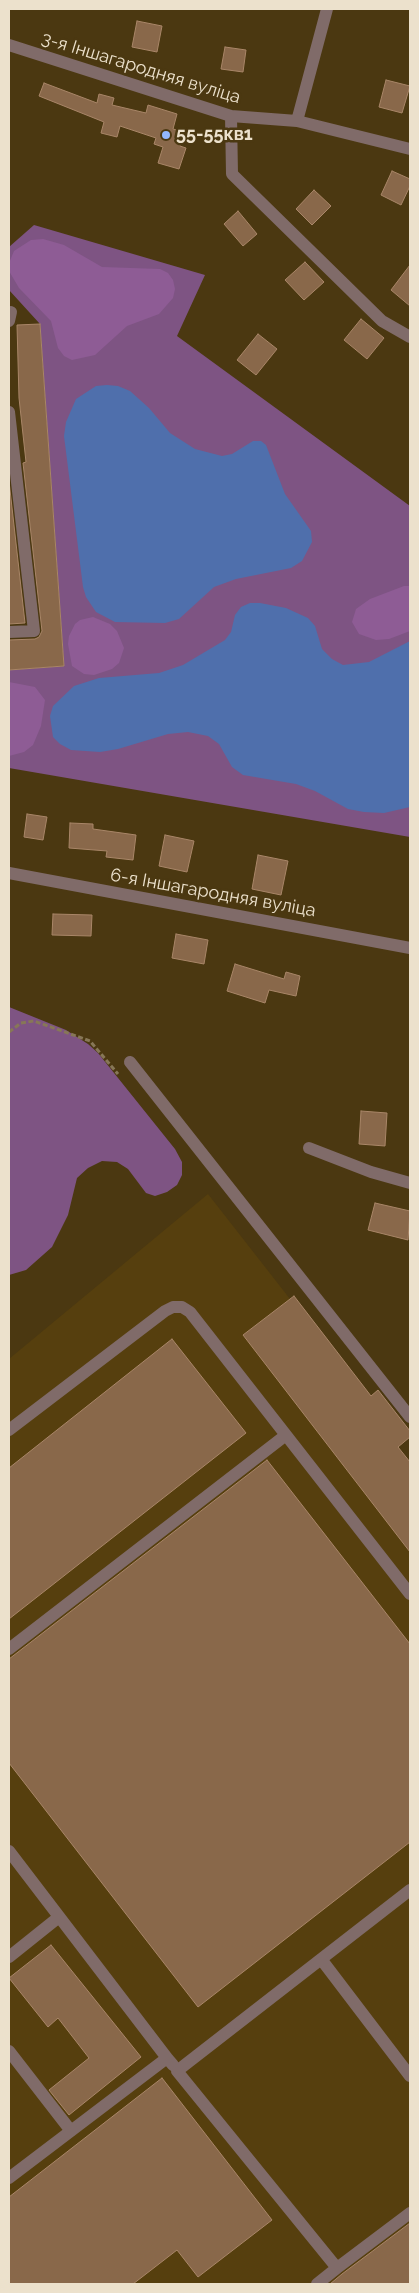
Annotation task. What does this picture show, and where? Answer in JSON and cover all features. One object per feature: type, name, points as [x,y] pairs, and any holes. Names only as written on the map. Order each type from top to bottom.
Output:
[{"type":"street","points":[[297,121],[327,9]]},
{"type":"street","name":"3-я Іншагародняя вуліца","points":[[9,45],[231,116],[297,121],[410,149]]},
{"type":"street","points":[[231,116],[232,174],[382,322],[410,337]]},
{"type":"street","points":[[9,412],[34,631],[9,632]]},
{"type":"street","name":"6-я Іншагародняя вуліца","points":[[9,873],[410,948]]},
{"type":"street","points":[[130,1062],[410,1417]]},
{"type":"street","points":[[309,1148],[371,1172],[410,1183]]},
{"type":"street","points":[[9,1430],[165,1310],[173,1307],[182,1307],[190,1312],[410,1594]]},
{"type":"street","points":[[9,1649],[286,1435]]},
{"type":"street","points":[[9,1850],[167,2058],[337,2268]]},
{"type":"street","points":[[177,2070],[410,1890]]},
{"type":"street","points":[[9,1957],[59,1917]]},
{"type":"street","points":[[321,1959],[410,2076]]},
{"type":"street","points":[[9,2051],[71,2131]]},
{"type":"street","points":[[9,2178],[167,2058]]},
{"type":"street","points":[[317,2284],[410,2213]]},
{"type":"path","points":[[9,1032],[21,1023],[34,1021],[90,1041]]},
{"type":"shaded area","points":[[34,225],[205,275],[177,336],[410,506],[410,837],[9,768],[9,670],[64,666],[40,324],[9,290],[9,247]]},
{"type":"shaded area","points":[[43,239],[64,245],[102,267],[160,269],[168,273],[173,280],[175,289],[173,298],[159,314],[127,326],[95,355],[72,360],[64,356],[58,348],[51,321],[19,288],[9,271],[9,263],[14,251],[31,240]]},
{"type":"shaded area","points":[[404,586],[410,586],[410,631],[389,639],[376,640],[359,634],[352,622],[356,609],[370,599]]},
{"type":"shaded area","points":[[93,617],[110,624],[117,631],[124,648],[119,663],[112,669],[94,675],[84,674],[72,666],[68,644],[69,636],[75,624],[80,620]]},
{"type":"shaded area","points":[[9,682],[35,687],[45,700],[41,726],[33,745],[24,752],[9,756]]},
{"type":"shaded area","points":[[9,1007],[66,1030],[98,1053],[175,1149],[182,1162],[182,1175],[177,1185],[167,1192],[155,1196],[146,1193],[128,1169],[117,1162],[102,1161],[88,1168],[77,1178],[68,1215],[52,1247],[26,1270],[9,1275]]},
{"type":"shaded area","points":[[208,1194],[290,1299],[243,1335],[410,1552],[410,2284],[9,2284],[9,1359]]},
{"type":"water","points":[[96,386],[118,386],[130,391],[149,408],[170,433],[195,449],[222,456],[232,454],[253,441],[261,441],[266,445],[285,494],[311,531],[312,542],[302,561],[291,568],[236,579],[214,587],[179,619],[165,623],[115,622],[96,612],[86,597],[83,587],[64,436],[66,422],[76,399]]},
{"type":"water","points":[[250,603],[286,608],[308,618],[315,626],[322,649],[332,659],[343,665],[369,662],[410,641],[410,807],[384,813],[348,809],[315,791],[296,784],[243,775],[232,767],[219,744],[208,736],[188,732],[168,734],[118,749],[100,752],[71,750],[60,744],[53,737],[50,716],[53,706],[74,686],[99,678],[159,673],[183,665],[225,640],[231,632],[235,615],[241,607]]},
{"type":"building","points":[[137,21],[162,26],[157,52],[132,47]]},
{"type":"building","points":[[225,47],[246,50],[243,72],[221,69]]},
{"type":"building","points":[[386,80],[410,86],[402,113],[379,107]]},
{"type":"building","points":[[44,83],[97,103],[99,94],[114,98],[112,105],[146,113],[148,105],[177,114],[173,129],[184,132],[180,146],[186,148],[179,169],[158,163],[163,147],[154,144],[156,138],[120,126],[117,137],[101,133],[104,122],[39,96]]},
{"type":"building","points":[[392,171],[410,179],[410,186],[401,205],[381,195]]},
{"type":"building","points":[[314,190],[331,206],[312,225],[296,209]]},
{"type":"building","points":[[238,211],[257,234],[243,246],[224,224]]},
{"type":"building","points":[[305,262],[324,282],[304,300],[285,280]]},
{"type":"building","points":[[410,265],[410,306],[391,290]]},
{"type":"building","points":[[361,319],[384,338],[367,359],[344,340]]},
{"type":"building","points":[[40,324],[64,666],[9,670],[9,640],[35,639],[39,637],[42,631],[23,463],[26,462],[19,398],[17,325]]},
{"type":"building","points":[[258,334],[277,349],[256,375],[237,360]]},
{"type":"building","points":[[9,481],[25,623],[9,624]]},
{"type":"building","points":[[27,814],[47,817],[43,840],[24,837]]},
{"type":"building","points":[[70,823],[93,824],[93,829],[136,835],[133,860],[106,857],[107,851],[69,848]]},
{"type":"building","points":[[165,835],[194,841],[187,872],[159,866]]},
{"type":"building","points":[[258,855],[288,861],[281,895],[252,889]]},
{"type":"building","points":[[53,914],[92,915],[91,936],[52,935]]},
{"type":"building","points":[[176,934],[208,940],[204,964],[172,958]]},
{"type":"building","points":[[235,964],[284,979],[286,972],[300,976],[296,996],[269,990],[265,1003],[227,991]]},
{"type":"building","points":[[361,1111],[387,1113],[385,1146],[359,1144]]},
{"type":"building","points":[[375,1203],[410,1211],[408,1240],[368,1230]]},
{"type":"building","points":[[294,1296],[371,1396],[378,1390],[410,1431],[410,1437],[398,1447],[410,1462],[410,1552],[243,1335]]},
{"type":"building","points":[[172,1339],[246,1433],[9,1619],[9,1468]]},
{"type":"building","points":[[267,1460],[410,1644],[410,1842],[198,2007],[9,1763],[9,1659]]},
{"type":"building","points":[[51,1945],[141,2057],[69,2115],[49,2090],[89,2058],[58,2018],[48,2027],[9,1978]]},
{"type":"building","points":[[162,2078],[272,2220],[198,2277],[177,2250],[133,2284],[9,2284],[9,2197]]},
{"type":"building","points":[[410,2223],[410,2284],[330,2284],[342,2274]]},
{"type":"place","name":"55-55кв1","points":[[166,135]]}]
